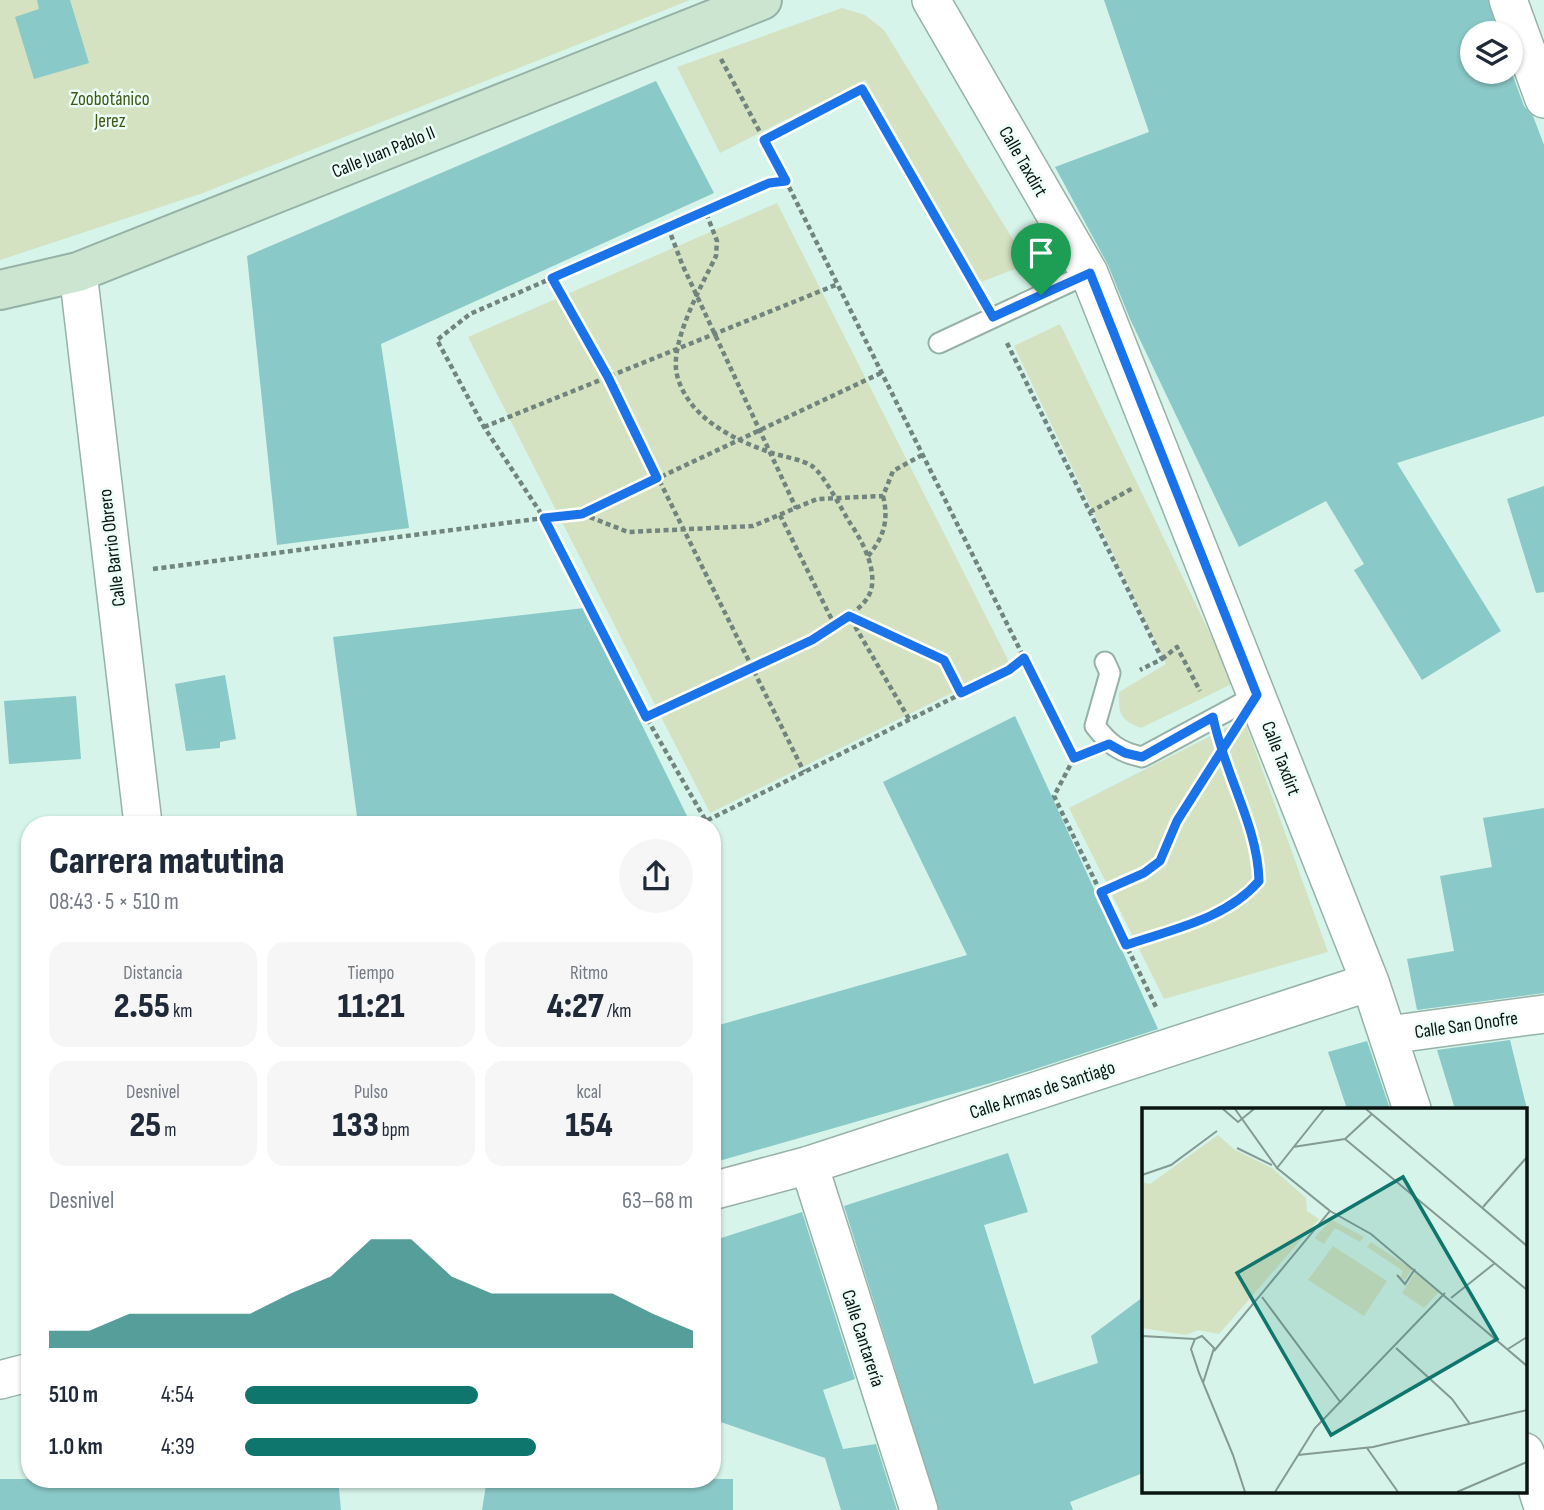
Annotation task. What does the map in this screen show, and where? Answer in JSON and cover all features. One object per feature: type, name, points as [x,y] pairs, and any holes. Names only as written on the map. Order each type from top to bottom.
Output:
[{"type":"main road","name":"Calle Juan Pablo II","points":[[0,290],[78,272],[762,0]]},
{"type":"street","name":"Calle Taxdirt","points":[[931,0],[1090,273],[1370,982],[1412,1108]]},
{"type":"street","points":[[1508,0],[1544,99]]},
{"type":"street","name":"Calle Barrio Obrero","points":[[78,272],[143,816]]},
{"type":"street","name":"Calle Armas de Santiago","points":[[721,1189],[809,1165],[1370,982]]},
{"type":"street","name":"Calle San Onofre","points":[[1388,1035],[1544,1014]]},
{"type":"street","name":"Calle Cantarería","points":[[809,1165],[919,1510]]},
{"type":"street","points":[[0,1380],[21,1374]]},
{"type":"street","points":[[1526,1455],[1544,1510]]},
{"type":"lane","points":[[939,343],[1090,273]]},
{"type":"lane","points":[[1105,663],[1110,673],[1095,726],[1109,744],[1125,753],[1142,757],[1257,695]]},
{"type":"path","points":[[703,24],[786,181],[1074,758]]},
{"type":"path","points":[[764,140],[862,89],[993,317],[1162,659]]},
{"type":"path","points":[[703,816],[646,717],[544,518],[484,427],[438,340],[470,314],[769,183],[786,181]]},
{"type":"path","points":[[646,717],[812,640],[849,616],[869,596],[871,575],[864,544],[813,466],[770,453],[716,427],[693,404],[677,375],[677,349],[716,256],[717,241],[705,210]]},
{"type":"path","points":[[668,227],[697,296],[796,508]]},
{"type":"path","points":[[552,278],[608,377],[804,772]]},
{"type":"path","points":[[484,427],[838,284]]},
{"type":"path","points":[[114,574],[582,514],[882,373]]},
{"type":"path","points":[[867,556],[881,540],[887,512],[883,496],[894,471],[922,455]]},
{"type":"path","points":[[1090,512],[1168,468]]},
{"type":"path","points":[[582,514],[628,532],[753,526],[817,499],[883,496]]},
{"type":"path","points":[[780,515],[835,625]]},
{"type":"path","points":[[849,616],[944,660],[961,693]]},
{"type":"path","points":[[849,616],[909,719]]},
{"type":"path","points":[[1106,687],[1162,659],[1177,647],[1213,717],[1220,753],[1258,854],[1259,881],[1242,900],[1216,914],[1126,945]]},
{"type":"path","points":[[716,816],[1009,670],[1024,658]]},
{"type":"path","points":[[1101,892],[1144,873],[1160,861],[1177,821],[1257,695]]},
{"type":"path","points":[[1109,744],[1074,758],[1054,796],[1175,1046]]},
{"type":"green space","name":"Zoobotánico Jerez","points":[[0,0],[690,0],[203,193],[0,260]]},
{"type":"green space","points":[[842,8],[865,15],[884,30],[1028,264],[981,282],[865,80],[720,153],[677,67]]},
{"type":"green space","points":[[777,203],[1010,664],[710,813],[468,337]]},
{"type":"green space","points":[[1060,324],[1234,683],[1141,728],[1122,715],[1119,692],[1166,664],[1014,346]]},
{"type":"green space","points":[[1244,719],[1328,952],[1164,999],[1069,808]]},
{"type":"building","points":[[37,0],[70,0],[89,63],[34,79],[15,17],[39,9]]},
{"type":"building","points":[[1104,0],[1488,0],[1494,21],[1460,21],[1460,84],[1516,84],[1524,106],[1533,116],[1544,145],[1544,416],[1397,463],[1501,631],[1422,680],[1354,570],[1364,564],[1326,501],[1239,547],[1130,319],[1108,265],[1055,167],[1149,132]]},
{"type":"building","points":[[656,81],[714,193],[381,344],[409,528],[277,545],[247,256]]},
{"type":"building","points":[[1544,486],[1544,592],[1536,593],[1507,499]]},
{"type":"building","points":[[584,608],[687,816],[357,816],[333,637]]},
{"type":"building","points":[[225,675],[236,739],[220,742],[220,748],[186,751],[175,684]]},
{"type":"building","points":[[76,696],[81,759],[9,764],[4,701]]},
{"type":"building","points":[[1015,716],[1158,1029],[1001,1080],[721,1160],[721,1024],[967,955],[883,782]]},
{"type":"building","points":[[1544,808],[1544,993],[1417,1010],[1407,959],[1454,951],[1440,876],[1492,867],[1483,818]]},
{"type":"building","points":[[1510,1040],[1527,1109],[1455,1108],[1437,1050]]},
{"type":"building","points":[[1367,1041],[1390,1108],[1347,1108],[1328,1052]]},
{"type":"building","points":[[1008,1153],[1028,1212],[984,1225],[1034,1384],[1098,1363],[1091,1336],[1142,1298],[1142,1473],[1070,1502],[1073,1510],[939,1510],[844,1206]]},
{"type":"building","points":[[802,1212],[855,1379],[823,1390],[843,1449],[876,1444],[897,1510],[841,1510],[825,1458],[721,1422],[721,1238]]},
{"type":"building","points":[[0,1479],[21,1479],[21,1488],[339,1488],[341,1510],[0,1510]]},
{"type":"building","points":[[721,1479],[733,1479],[733,1510],[482,1510],[486,1488],[721,1488]]},
{"type":"route","points":[[1041,295],[993,317],[862,89],[764,140],[786,181],[769,183],[552,278],[608,377],[657,478],[582,514],[544,518],[646,717],[812,640],[849,616],[944,660],[961,693],[1009,670],[1024,658],[1074,758],[1109,744],[1125,753],[1142,757],[1213,717],[1220,753],[1258,854],[1259,881],[1242,900],[1216,914],[1126,945],[1101,892],[1144,873],[1160,861],[1177,821],[1220,753],[1257,695],[1090,273],[1041,295]]}]
